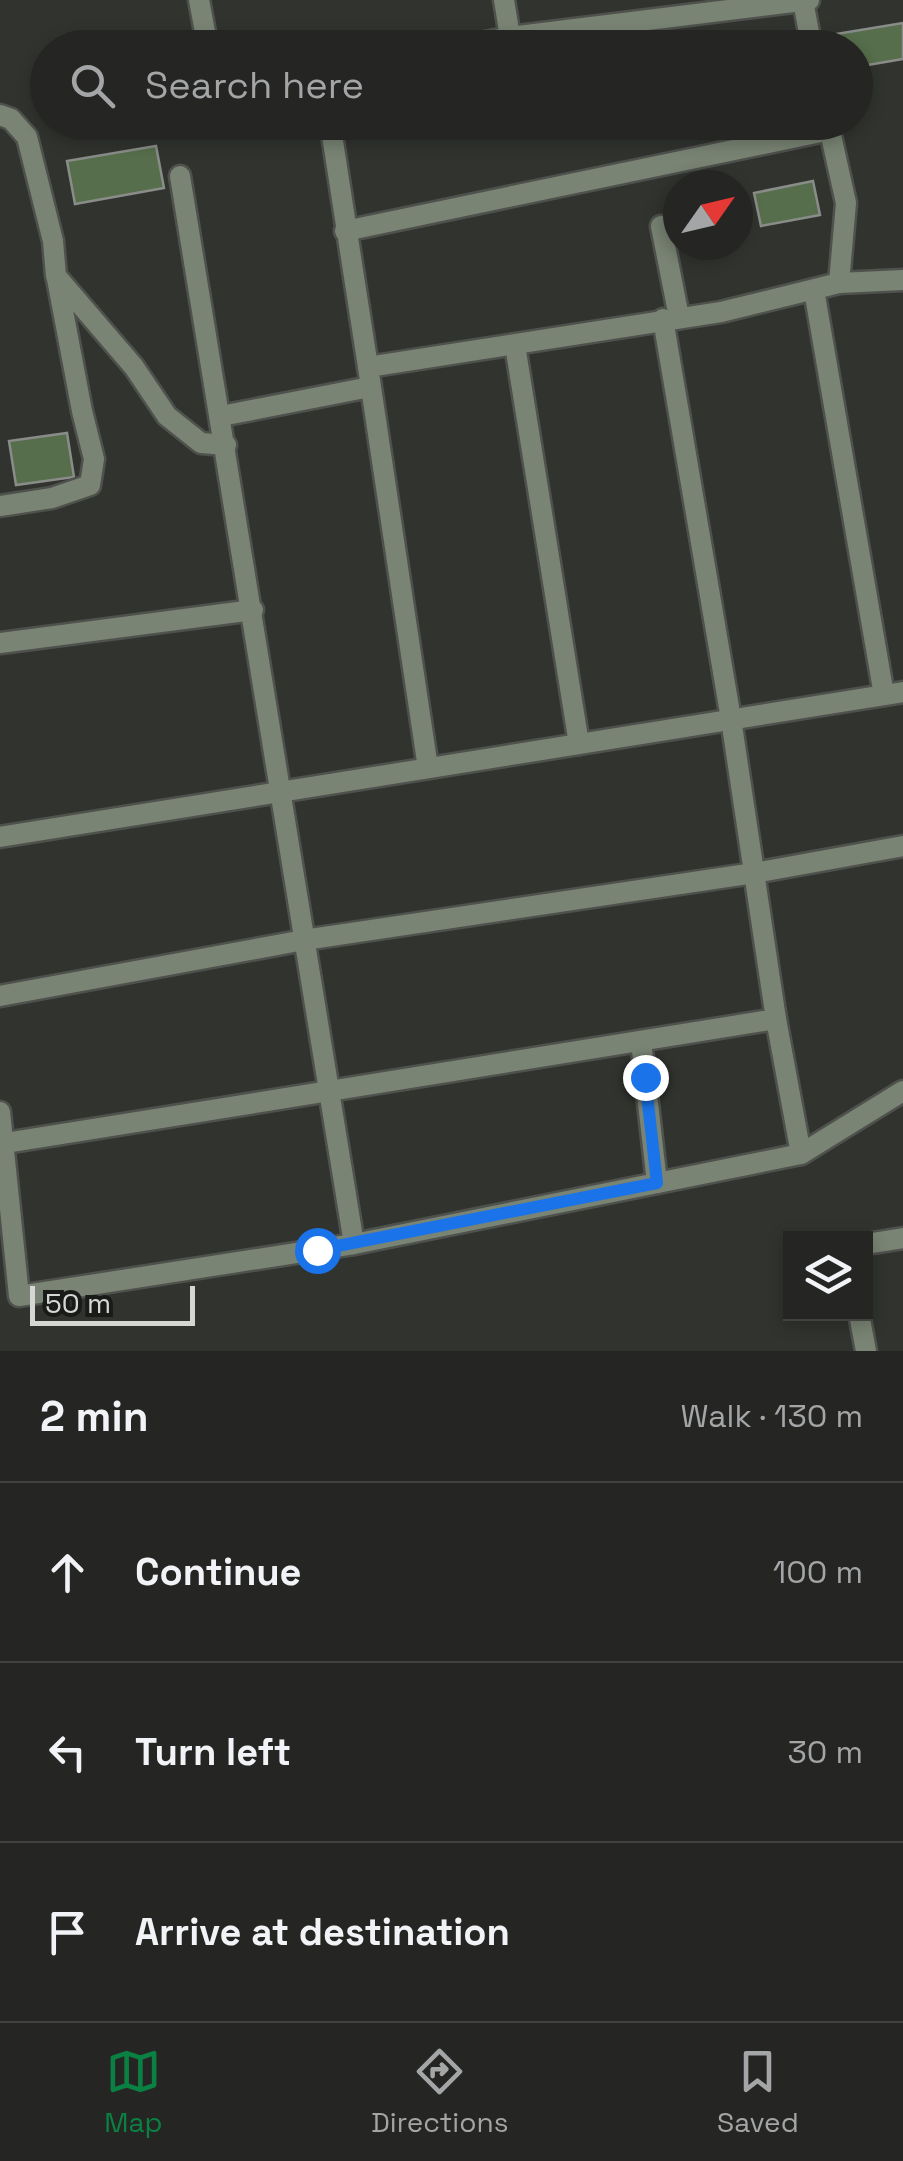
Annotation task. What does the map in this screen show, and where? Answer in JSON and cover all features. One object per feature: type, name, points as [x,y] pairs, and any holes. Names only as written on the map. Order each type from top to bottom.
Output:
[{"type":"street","points":[[199,0],[205,30]]},
{"type":"street","points":[[504,0],[509,30]]},
{"type":"street","points":[[566,30],[806,0],[810,30]]},
{"type":"street","points":[[0,115],[11,119],[27,137],[53,242],[56,276],[94,459],[90,485],[52,498],[0,506]]},
{"type":"street","points":[[332,140],[428,768]]},
{"type":"street","points":[[345,231],[764,140]]},
{"type":"street","points":[[832,140],[846,202],[840,283]]},
{"type":"street","points":[[180,176],[354,1244]]},
{"type":"street","points":[[661,226],[671,318],[776,1019],[801,1154]]},
{"type":"street","points":[[56,276],[134,366],[167,416],[201,443],[226,445]]},
{"type":"street","points":[[221,416],[369,377],[515,345],[720,312],[840,283],[903,280]]},
{"type":"street","points":[[0,837],[894,693],[814,290]]},
{"type":"street","points":[[515,345],[579,744]]},
{"type":"street","points":[[0,643],[252,610]]},
{"type":"street","points":[[0,996],[304,940],[754,873],[903,846]]},
{"type":"street","points":[[2,1143],[776,1019]]},
{"type":"street","points":[[641,1042],[657,1183]]},
{"type":"street","points":[[0,1112],[19,1296],[354,1244],[801,1154],[903,1090]]},
{"type":"street","points":[[873,1243],[903,1238]]},
{"type":"street","points":[[860,1321],[866,1351]]},
{"type":"building","points":[[903,23],[903,59],[873,64],[873,30],[860,30]]},
{"type":"building","points":[[156,146],[164,188],[75,204],[67,161]]},
{"type":"building","points":[[813,181],[820,215],[761,226],[754,193]]},
{"type":"building","points":[[67,433],[74,477],[16,485],[9,441]]},
{"type":"route","points":[[317,1250],[657,1183],[645,1077]]}]
